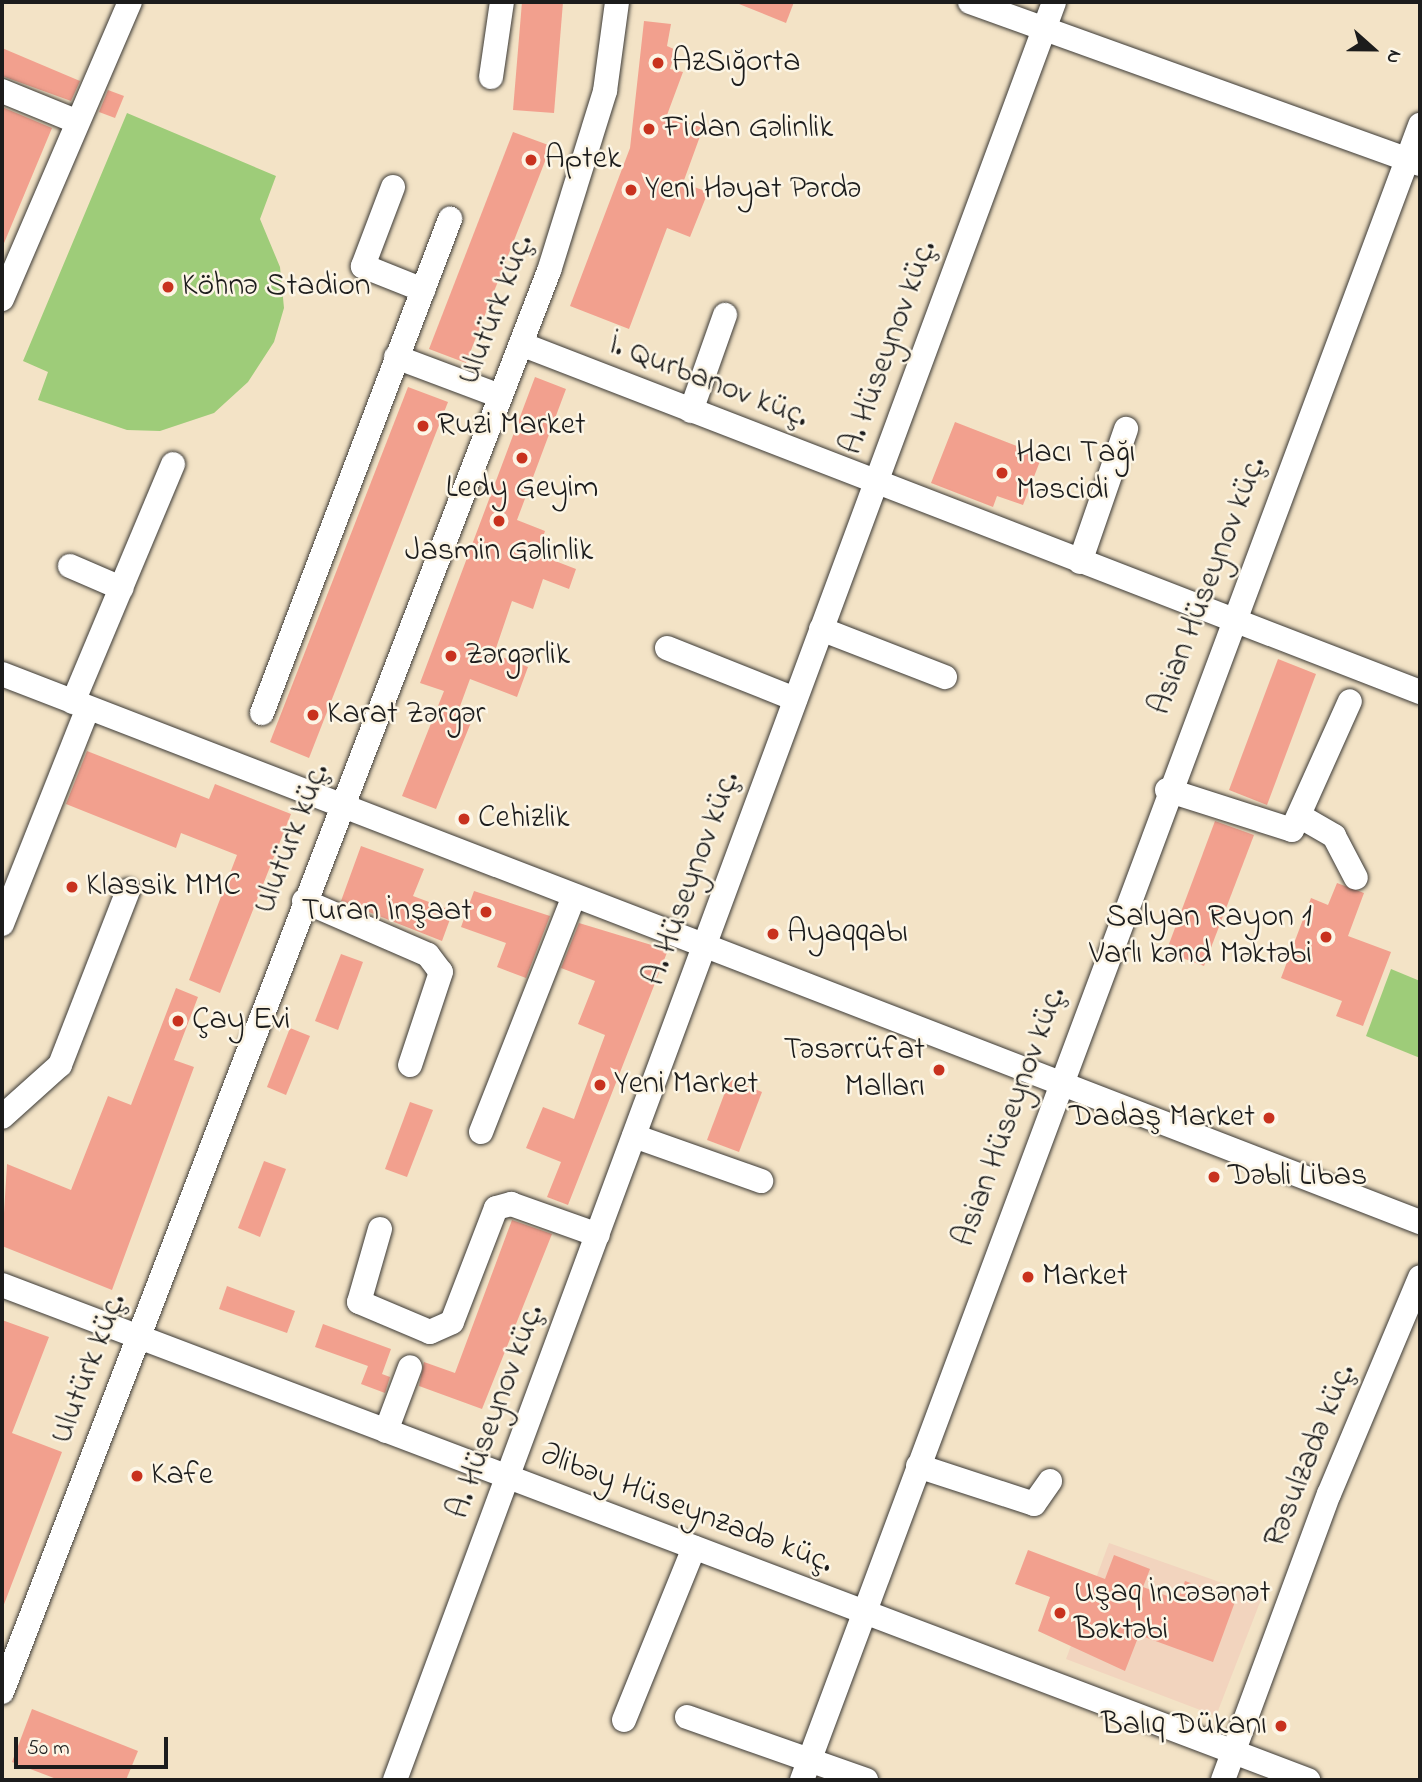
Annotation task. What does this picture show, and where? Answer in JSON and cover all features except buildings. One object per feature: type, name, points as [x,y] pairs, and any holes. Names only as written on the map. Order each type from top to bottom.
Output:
[{"type":"street","points":[[2,299],[75,121],[130,2]]},
{"type":"street","points":[[491,77],[502,2]]},
{"type":"street","name":"Ulutürk küç.","points":[[2,1692],[304,901],[521,344],[589,152],[617,2]]},
{"type":"street","points":[[970,2],[1414,162]]},
{"type":"street","name":"A. Hüseynov küç.","points":[[395,1780],[1054,2]]},
{"type":"street","points":[[2,91],[75,121]]},
{"type":"street","name":"Asian Hüseynov küç.","points":[[806,1770],[1167,790],[1414,162],[1420,125]]},
{"type":"street","points":[[393,187],[363,266],[423,290]]},
{"type":"street","points":[[262,713],[450,219]]},
{"type":"street","points":[[691,411],[725,315]]},
{"type":"street","name":"İ. Qurbanov küç.","points":[[521,344],[875,484],[1420,692]]},
{"type":"street","points":[[397,357],[500,396]]},
{"type":"street","points":[[1080,562],[1126,429]]},
{"type":"street","points":[[2,924],[121,588],[173,464]]},
{"type":"street","points":[[70,566],[121,588]]},
{"type":"street","points":[[821,629],[945,677]]},
{"type":"street","points":[[667,648],[795,699]]},
{"type":"street","points":[[2,674],[573,897],[1060,1081],[1420,1222]]},
{"type":"street","points":[[1167,790],[1285,833],[1303,818],[1350,701]]},
{"type":"street","points":[[1303,818],[1334,836],[1356,877]]},
{"type":"street","points":[[2,1117],[60,1065],[128,891]]},
{"type":"street","points":[[481,1132],[573,897]]},
{"type":"street","points":[[304,901],[428,955],[441,972],[410,1065]]},
{"type":"street","points":[[634,1136],[761,1181]]},
{"type":"street","points":[[380,1229],[359,1303],[430,1332],[452,1322],[496,1208],[511,1204],[598,1235]]},
{"type":"street","name":"Rəsulzadə küç.","points":[[1223,1780],[1329,1494],[1420,1277]]},
{"type":"street","name":"Əlibəy Hüseynzadə küç.","points":[[2,1285],[1308,1780]]},
{"type":"street","points":[[386,1432],[410,1367]]},
{"type":"street","points":[[918,1465],[1034,1504],[1051,1481]]},
{"type":"street","points":[[624,1720],[694,1548]]},
{"type":"street","points":[[687,1717],[806,1770],[866,1780]]},
{"type":"shaded area","points":[[1109,1543],[1262,1597],[1216,1716],[1066,1659]]},
{"type":"green space","name":"Köhnə Stadion","points":[[127,113],[276,176],[260,219],[280,267],[284,308],[274,342],[248,382],[214,413],[160,431],[127,430],[38,400],[48,372],[23,361]]},
{"type":"green space","points":[[1391,969],[1420,981],[1420,1058],[1366,1036]]},
{"type":"place","name":"AzSığorta","points":[[658,63]]},
{"type":"place","name":"Fidan Gəlinlik","points":[[649,129]]},
{"type":"place","name":"Aptek","points":[[531,160]]},
{"type":"place","name":"Yeni Həyat Pərdə","points":[[631,190]]},
{"type":"place","name":"Köhnə Stadion","points":[[168,287]]},
{"type":"place","name":"Ruzi Market","points":[[423,426]]},
{"type":"place","name":"Ledy Geyim","points":[[522,458]]},
{"type":"place","name":"Hacı Tağı Məscidi","points":[[1002,473]]},
{"type":"place","name":"Jasmin Gəlinlik","points":[[499,521]]},
{"type":"place","name":"Zərgərlik","points":[[451,656]]},
{"type":"place","name":"Karat Zərgər","points":[[313,715]]},
{"type":"place","name":"Cehizlik","points":[[464,819]]},
{"type":"place","name":"Klassik MMC","points":[[72,887]]},
{"type":"place","name":"Turan İnşaat","points":[[486,912]]},
{"type":"place","name":"Ayaqqabı","points":[[773,934]]},
{"type":"place","name":"Salyan Rayon 1 Varlı kənd Məktəbi","points":[[1326,937]]},
{"type":"place","name":"Çay Evi","points":[[178,1021]]},
{"type":"place","name":"Təsərrüfat Malları","points":[[939,1070]]},
{"type":"place","name":"Yeni Market","points":[[600,1085]]},
{"type":"place","name":"Dadaş Market","points":[[1269,1118]]},
{"type":"place","name":"Dəbli Libas","points":[[1214,1177]]},
{"type":"place","name":"Market","points":[[1028,1277]]},
{"type":"place","name":"Kafe","points":[[137,1476]]},
{"type":"place","name":"Uşaq İncəsənət Bəktəbi","points":[[1060,1613]]},
{"type":"place","name":"Balıq Dükanı","points":[[1281,1726]]}]
